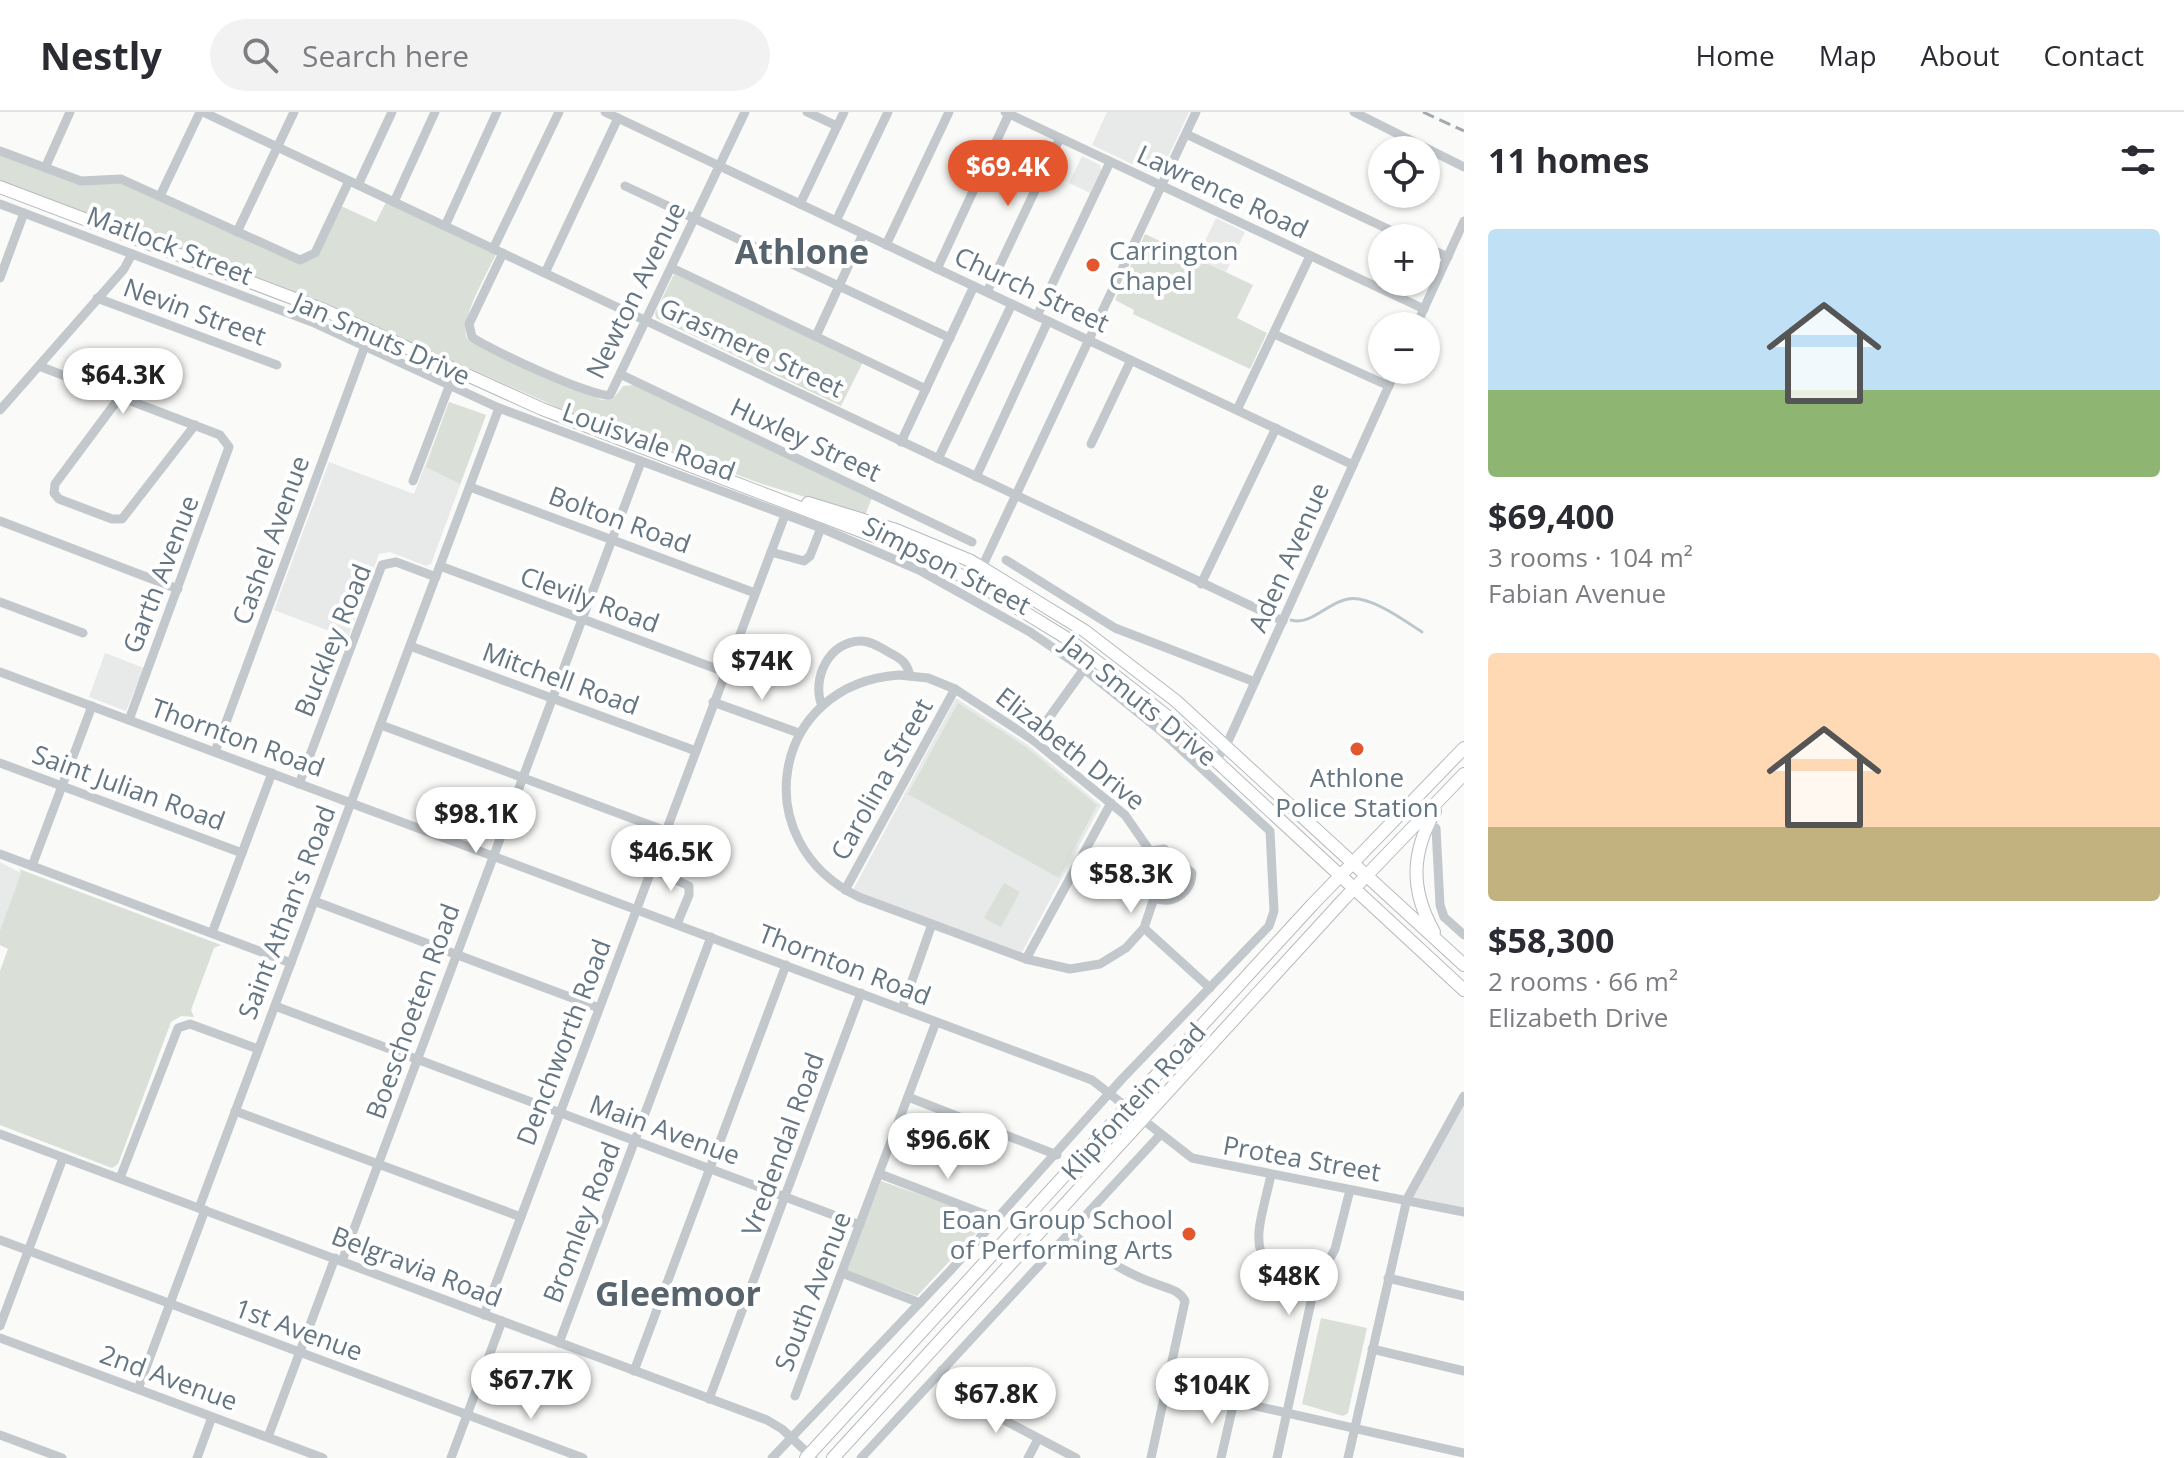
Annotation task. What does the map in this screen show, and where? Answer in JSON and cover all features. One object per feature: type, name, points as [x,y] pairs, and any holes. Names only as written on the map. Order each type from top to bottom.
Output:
[{"type":"main road","name":"Jan Smuts Drive","points":[[0,187],[324,310],[542,409],[892,543],[975,582],[1101,663],[1216,760],[1464,990]]},
{"type":"main road","name":"Jan Smuts Drive","points":[[763,492],[896,530],[983,566],[1113,651],[1226,746],[1464,965]]},
{"type":"main road","name":"Klipfontein Road","points":[[809,1457],[1339,876],[1464,748]]},
{"type":"main road","name":"Klipfontein Road","points":[[833,1458],[1354,889],[1464,774]]},
{"type":"main road","points":[[1443,797],[1421,838],[1415,877],[1426,917],[1443,946]]},
{"type":"street","points":[[45,168],[70,112]]},
{"type":"street","points":[[160,196],[201,112]]},
{"type":"street","name":"Grasmere Street","points":[[201,112],[1283,621]]},
{"type":"street","points":[[237,232],[294,112]]},
{"type":"street","points":[[0,151],[81,181],[117,178],[297,259],[307,259],[315,253],[392,112]]},
{"type":"street","points":[[394,202],[435,112]]},
{"type":"street","points":[[445,226],[497,112]]},
{"type":"street","points":[[498,251],[559,112]]},
{"type":"street","name":"Church Street","points":[[607,112],[1353,465]]},
{"type":"street","name":"Newton Avenue","points":[[498,251],[469,324],[472,337],[602,397],[613,393],[745,112]]},
{"type":"street","points":[[807,112],[837,126]]},
{"type":"street","points":[[800,204],[844,112]]},
{"type":"street","points":[[836,221],[888,112]]},
{"type":"street","points":[[886,245],[949,112]]},
{"type":"street","points":[[975,582],[1196,112]]},
{"type":"street","points":[[1354,112],[1464,167]]},
{"type":"street","points":[[937,269],[1007,113]]},
{"type":"street","name":"Lawrence Road","points":[[1007,113],[1424,309]]},
{"type":"street","points":[[545,273],[618,118]]},
{"type":"street","points":[[1186,134],[1377,224]]},
{"type":"street","points":[[987,292],[1060,138]]},
{"type":"street","points":[[1037,316],[1110,162]]},
{"type":"street","points":[[625,186],[950,338]]},
{"type":"street","name":"Matlock Street","points":[[0,204],[366,343],[499,408]]},
{"type":"street","points":[[0,278],[24,213]]},
{"type":"street","points":[[1423,312],[1463,225]]},
{"type":"street","points":[[816,336],[863,234]]},
{"type":"street","points":[[1440,253],[1448,257]]},
{"type":"street","points":[[0,410],[132,254]]},
{"type":"street","points":[[1237,410],[1310,256]]},
{"type":"street","points":[[672,268],[926,389]]},
{"type":"street","points":[[901,442],[974,286]]},
{"type":"street","name":"Nevin Street","points":[[97,298],[277,365]]},
{"type":"street","points":[[938,459],[1012,304]]},
{"type":"street","points":[[976,477],[1048,321]]},
{"type":"street","points":[[1274,334],[1389,386]]},
{"type":"street","name":"Cashel Avenue","points":[[215,752],[366,343]]},
{"type":"street","points":[[1091,444],[1131,360]]},
{"type":"street","points":[[39,366],[195,425],[119,520],[59,499],[54,493],[55,484],[119,398]]},
{"type":"street","name":"Huxley Street","points":[[622,375],[972,542]]},
{"type":"street","points":[[413,481],[450,384]]},
{"type":"street","name":"Aden Avenue","points":[[1216,760],[1226,746],[1389,386]]},
{"type":"street","name":"Louisvale Road","points":[[499,408],[785,515]]},
{"type":"street","name":"Saint Athan's Road","points":[[138,1389],[235,1111],[499,408]]},
{"type":"street","name":"Garth Avenue","points":[[129,720],[228,456],[227,442],[220,435],[195,425]]},
{"type":"street","points":[[1201,584],[1276,428]]},
{"type":"street","name":"Boeschoeten Road","points":[[268,1437],[378,1164],[641,462]]},
{"type":"street","name":"Bolton Road","points":[[470,487],[755,593]]},
{"type":"street","name":"Simpson Street","points":[[772,1458],[920,1303],[1273,919],[1271,834],[1161,731],[1084,669],[960,591],[821,528],[785,515]]},
{"type":"street","name":"Denchworth Road","points":[[484,1315],[785,515]]},
{"type":"street","points":[[0,521],[178,589]]},
{"type":"street","points":[[771,552],[804,561],[810,556],[821,528]]},
{"type":"street","points":[[1006,560],[1115,628],[1255,682]]},
{"type":"street","name":"Buckley Road","points":[[299,784],[382,565],[396,562],[436,577]]},
{"type":"street","name":"Clevily Road","points":[[440,566],[725,672]]},
{"type":"street","points":[[0,602],[83,633]]},
{"type":"street","name":"Elizabeth Drive","points":[[822,706],[817,686],[828,658],[835,650],[857,641],[871,643],[902,660],[910,676]]},
{"type":"street","name":"Mitchell Road","points":[[410,646],[696,751]]},
{"type":"street","points":[[1033,740],[1084,669]]},
{"type":"street","name":"Thornton Road","points":[[0,672],[1092,1080],[1143,1121]]},
{"type":"street","name":"Elizabeth Drive","points":[[910,676],[928,678],[955,689],[1033,740],[1137,827],[1150,851],[1155,878],[1154,898],[1144,928],[1117,955],[1092,966],[1059,969],[1026,959],[845,890],[809,861],[791,823],[786,792],[787,771],[799,733],[822,706],[848,688],[868,680],[910,676]]},
{"type":"street","name":"Carolina Street","points":[[845,890],[955,689]]},
{"type":"street","points":[[713,702],[799,733]]},
{"type":"street","points":[[32,866],[92,706]]},
{"type":"street","points":[[381,725],[666,831]]},
{"type":"street","name":"Saint Julian Road","points":[[0,763],[242,853]]},
{"type":"street","points":[[212,933],[272,773]]},
{"type":"street","points":[[1026,959],[1111,803]]},
{"type":"street","points":[[1436,828],[1440,905],[1444,917],[1464,935]]},
{"type":"street","points":[[1150,851],[1164,849],[1192,873],[1192,881],[1175,900],[1167,903],[1154,898]]},
{"type":"street","points":[[0,854],[291,963]]},
{"type":"street","points":[[651,869],[689,886],[689,895],[677,924]]},
{"type":"street","points":[[314,901],[599,1008]]},
{"type":"street","points":[[902,1009],[932,924]]},
{"type":"street","points":[[1144,928],[1210,988]]},
{"type":"street","name":"Bromley Road","points":[[559,1343],[711,937]]},
{"type":"street","points":[[634,1371],[786,965]]},
{"type":"street","name":"Vredendal Road","points":[[709,1399],[861,993]]},
{"type":"street","name":"Main Avenue","points":[[275,1006],[860,1225]]},
{"type":"street","name":"South Avenue","points":[[795,1396],[936,1022]]},
{"type":"street","points":[[120,1178],[169,1047],[183,1025],[202,1028],[258,1049]]},
{"type":"street","points":[[1348,1458],[1407,1199],[1464,1096]]},
{"type":"street","points":[[908,1097],[1057,1155]]},
{"type":"street","points":[[235,1111],[521,1217]]},
{"type":"street","name":"Protea Street","points":[[1143,1121],[1192,1158],[1464,1212]]},
{"type":"street","name":"Belgravia Road","points":[[0,1134],[767,1420],[790,1436],[809,1457]]},
{"type":"street","points":[[861,1458],[1160,1135]]},
{"type":"street","points":[[0,1326],[63,1158]]},
{"type":"street","points":[[880,1174],[997,1219]]},
{"type":"street","points":[[1271,1175],[1258,1238],[1260,1251],[1270,1269],[1279,1276],[1314,1288]]},
{"type":"street","points":[[1277,1458],[1314,1288],[1335,1249],[1350,1190]]},
{"type":"street","points":[[1072,1233],[1116,1266],[1184,1297],[1185,1311],[1151,1458]]},
{"type":"street","name":"1st Avenue","points":[[0,1240],[583,1458]]},
{"type":"street","points":[[842,1273],[920,1303]]},
{"type":"street","points":[[1388,1278],[1464,1296]]},
{"type":"street","points":[[451,1458],[502,1321]]},
{"type":"street","name":"2nd Avenue","points":[[0,1338],[323,1458]]},
{"type":"street","points":[[1372,1349],[1464,1371]]},
{"type":"street","points":[[942,1370],[984,1407],[1037,1441],[1076,1458]]},
{"type":"street","points":[[1167,1386],[1464,1453]]},
{"type":"street","points":[[1221,1458],[1234,1401]]},
{"type":"street","points":[[197,1458],[212,1417]]},
{"type":"street","points":[[0,1435],[62,1458]]},
{"type":"street","points":[[1028,1458],[1037,1441]]},
{"type":"shaded area","points":[[1107,112],[1189,112],[1162,170],[1153,174],[1092,145]]},
{"type":"shaded area","points":[[0,155],[77,184],[121,183],[301,264],[317,257],[341,206],[376,222],[386,202],[496,254],[466,322],[468,340],[602,400],[613,399],[623,386],[634,385],[872,498],[865,515],[762,484],[559,408],[316,300],[0,180]]},
{"type":"shaded area","points":[[1082,156],[1100,165],[1101,170],[1090,193],[1069,183]]},
{"type":"shaded area","points":[[1216,218],[1245,232],[1226,272],[1197,258]]},
{"type":"shaded area","points":[[1145,234],[1253,285],[1237,318],[1267,333],[1250,369],[1133,314],[1134,310],[1115,300]]},
{"type":"shaded area","points":[[674,274],[863,362],[841,406],[656,318],[655,313]]},
{"type":"shaded area","points":[[449,402],[486,415],[431,564],[426,566],[390,552],[379,554],[348,638],[274,610],[329,462],[414,494]]},
{"type":"shaded area","points":[[449,402],[486,415],[460,484],[426,467]]},
{"type":"shaded area","points":[[105,653],[144,668],[126,711],[89,697]]},
{"type":"shaded area","points":[[956,698],[1028,745],[1101,805],[1021,954],[853,890]]},
{"type":"shaded area","points":[[958,703],[1026,747],[1097,805],[1059,878],[908,794]]},
{"type":"shaded area","points":[[0,862],[21,873],[0,930]]},
{"type":"shaded area","points":[[19,869],[221,945],[214,948],[191,1010],[194,1017],[181,1016],[171,1022],[118,1164],[112,1168],[0,1125],[0,971],[8,949],[0,945],[0,930],[21,873]]},
{"type":"shaded area","points":[[1004,883],[1020,892],[1001,927],[984,918]]},
{"type":"shaded area","points":[[1464,1096],[1464,1212],[1407,1199]]},
{"type":"shaded area","points":[[881,1181],[981,1216],[986,1222],[917,1296],[846,1271]]},
{"type":"shaded area","points":[[1321,1318],[1367,1328],[1348,1413],[1343,1416],[1302,1404]]},
{"type":"waterway","points":[[1291,620],[1306,620],[1341,601],[1357,599],[1387,610],[1422,632]]},
{"type":"railway","points":[[1423,112],[1464,131]]},
{"type":"place","name":"Carrington Chapel","points":[[1093,265]]},
{"type":"place","name":"Athlone Police Station","points":[[1357,749]]},
{"type":"place","name":"Eoan Group School of Performing Arts","points":[[1189,1234]]},
{"type":"district","name":"Athlone","points":[[802,251]]},
{"type":"district","name":"Gleemoor","points":[[678,1293]]}]
